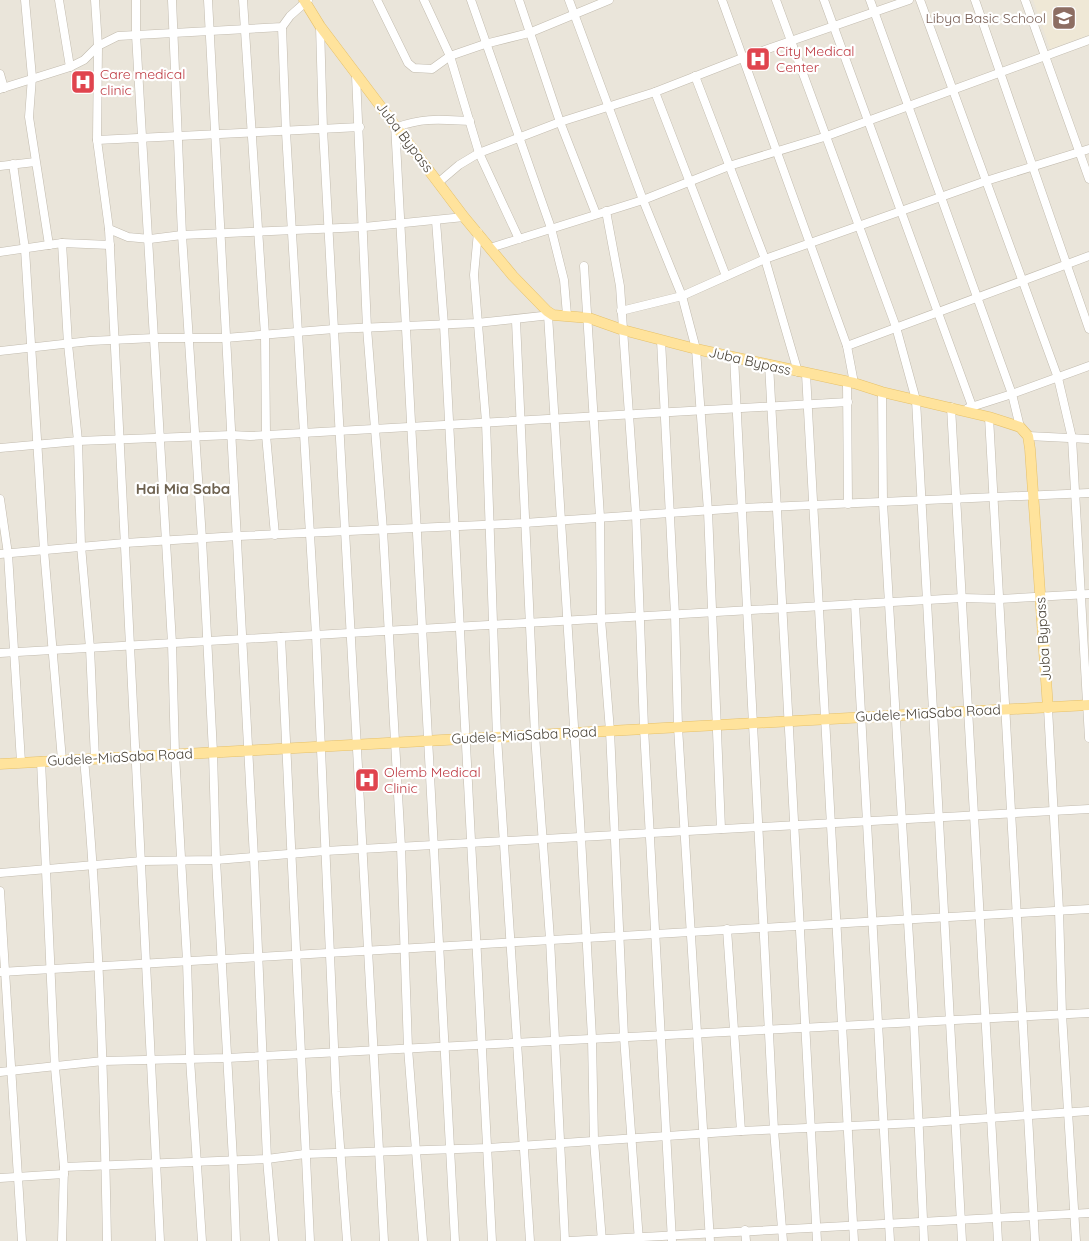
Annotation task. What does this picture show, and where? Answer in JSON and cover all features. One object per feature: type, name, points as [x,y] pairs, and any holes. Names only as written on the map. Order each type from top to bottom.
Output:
[{"type":"main road","name":"Juba Bypass","points":[[306,1],[320,26],[356,75],[397,125],[464,217],[550,315],[588,318],[623,330],[696,349],[769,364],[916,400],[962,408],[1020,427]]},
{"type":"main road","points":[[1020,427],[1028,436]]},
{"type":"main road","name":"Juba Bypass","points":[[1028,436],[1048,708]]},
{"type":"main road","points":[[1048,708],[1088,705]]},
{"type":"main road","name":"Gudele-MiaSaba Road","points":[[0,764],[644,728],[1048,708]]},
{"type":"street","points":[[25,0],[32,77],[29,117],[49,245]]},
{"type":"street","points":[[59,0],[70,67]]},
{"type":"street","points":[[95,0],[98,46],[97,140],[110,245],[113,341],[120,439],[160,1241]]},
{"type":"street","points":[[136,0],[136,35],[167,541],[190,1059],[202,1241]]},
{"type":"street","points":[[172,0],[182,235],[202,539],[213,752],[216,860],[236,1241]]},
{"type":"street","points":[[208,0],[249,750],[267,1159],[274,1241]]},
{"type":"street","points":[[243,0],[250,133],[265,335],[266,435],[275,535]]},
{"type":"street","points":[[377,0],[399,49],[411,67],[426,70],[432,69],[450,56],[485,44],[529,33],[609,0]]},
{"type":"street","points":[[424,0],[450,56],[479,153],[519,239]]},
{"type":"street","points":[[471,0],[550,228],[564,280],[567,315]]},
{"type":"street","points":[[519,0],[560,122],[596,214]]},
{"type":"street","points":[[569,0],[642,200],[682,296],[696,349],[708,511],[721,829]]},
{"type":"street","points":[[722,0],[847,346],[850,383],[848,402],[848,504]]},
{"type":"street","points":[[776,0],[824,137],[860,226],[896,328],[916,400],[962,1241]]},
{"type":"street","points":[[824,0],[937,312],[962,408],[957,500],[998,1241]]},
{"type":"street","points":[[870,0],[1012,394],[1020,427]]},
{"type":"street","points":[[439,182],[459,165],[479,153],[560,122],[655,92],[744,57],[909,0]]},
{"type":"street","points":[[920,0],[1021,282],[1058,378],[1072,438],[1075,494],[1085,594],[1089,738]]},
{"type":"street","points":[[975,0],[1089,329]]},
{"type":"street","points":[[1025,0],[1089,179]]},
{"type":"street","points":[[306,1],[290,16],[282,27],[286,132],[305,432],[325,851],[347,1241]]},
{"type":"street","points":[[320,26],[323,129],[352,633],[372,1050],[384,1241]]},
{"type":"street","points":[[0,74],[2,88],[32,77],[70,67],[84,60],[98,46],[118,36],[282,27]]},
{"type":"street","points":[[490,248],[642,200],[729,166],[824,137],[1000,71],[1088,42]]},
{"type":"street","points":[[356,75],[360,127],[367,328],[383,530],[400,847],[408,1048],[423,1241]]},
{"type":"street","points":[[695,76],[765,259],[802,373],[808,405],[812,506],[854,1241]]},
{"type":"street","points":[[655,92],[726,276]]},
{"type":"street","points":[[455,1241],[397,125],[432,118],[470,121]]},
{"type":"street","points":[[97,140],[143,136],[214,135],[360,127]]},
{"type":"street","points":[[621,311],[682,296],[765,259],[986,181],[1089,149]]},
{"type":"street","points":[[0,166],[35,162]]},
{"type":"street","points":[[13,164],[25,249],[44,550],[62,760]]},
{"type":"street","points":[[606,211],[620,286],[636,516],[644,728],[672,1238]]},
{"type":"street","points":[[109,229],[128,237],[150,239],[182,235],[292,232],[364,227],[464,217]]},
{"type":"street","points":[[436,221],[444,325],[464,738],[492,1241]]},
{"type":"street","points":[[478,232],[474,275],[486,422],[497,737],[506,841],[510,942],[530,1241]]},
{"type":"street","points":[[0,252],[62,243],[110,245]]},
{"type":"street","points":[[62,243],[68,344],[78,441],[80,546],[90,648],[90,759],[103,1061],[107,1241]]},
{"type":"street","points":[[847,346],[1089,256]]},
{"type":"street","points":[[584,266],[600,517],[601,619],[610,731],[624,1037],[639,1238]]},
{"type":"street","points":[[0,351],[154,338],[225,338],[299,331],[516,321],[550,315],[560,521],[587,937],[592,1038],[594,1140],[602,1240]]},
{"type":"street","points":[[516,321],[535,735],[544,839],[567,1241],[672,1238],[710,1232],[889,1224],[996,1216],[1089,1213]]},
{"type":"street","points":[[661,340],[663,414],[676,616],[678,727],[710,1241]]},
{"type":"street","points":[[734,357],[774,1130],[784,1241]]},
{"type":"street","points":[[769,364],[817,1241]]},
{"type":"street","points":[[962,408],[1012,394],[1089,366]]},
{"type":"street","points":[[882,392],[883,503],[914,1022],[917,1123],[924,1241]]},
{"type":"street","points":[[0,448],[78,441],[266,435],[449,423],[736,410],[848,402]]},
{"type":"street","points":[[989,417],[1035,1241]]},
{"type":"street","points":[[1028,436],[1089,439]]},
{"type":"street","points":[[4,554],[125,542],[524,523],[742,508],[922,502],[1089,493]]},
{"type":"street","points":[[0,499],[14,653],[21,762]]},
{"type":"street","points":[[0,653],[676,616],[783,608],[819,608],[962,598],[1000,599],[1085,594]]},
{"type":"street","points":[[855,604],[890,1241]]},
{"type":"street","points":[[281,637],[310,1241]]},
{"type":"street","points":[[1048,708],[1059,910],[1062,1014],[1070,1112],[1076,1241]]},
{"type":"street","points":[[41,761],[55,1068],[64,1170],[62,1241]]},
{"type":"street","points":[[0,872],[142,861],[254,858],[325,851],[1089,809]]},
{"type":"street","points":[[0,891],[2,972],[22,1241]]},
{"type":"street","points":[[2,972],[800,924],[1089,909]]},
{"type":"street","points":[[727,929],[732,1031],[741,1130]]},
{"type":"street","points":[[0,1072],[55,1068],[103,1061],[227,1058],[1089,1013]]},
{"type":"street","points":[[0,1178],[104,1164],[197,1162],[267,1159],[305,1154],[488,1148],[667,1137],[741,1130],[811,1129],[1089,1111]]},
{"type":"street","points":[[745,1230],[746,1241]]},
{"type":"shaded area","points":[[0,0],[1089,0],[1089,1241],[0,1241]]},
{"type":"shaded area","name":"Libya Basic School","points":[[1033,0],[1089,0],[1089,35],[1050,49]]},
{"type":"place","name":"Libya Basic School","points":[[1064,18]]},
{"type":"place","name":"City Medical Center","points":[[758,59]]},
{"type":"place","name":"Care medical clinic","points":[[83,82]]},
{"type":"place","name":"Olemb Medical Clinic","points":[[367,780]]},
{"type":"district","name":"Hai Mia Saba","points":[[183,489]]}]
